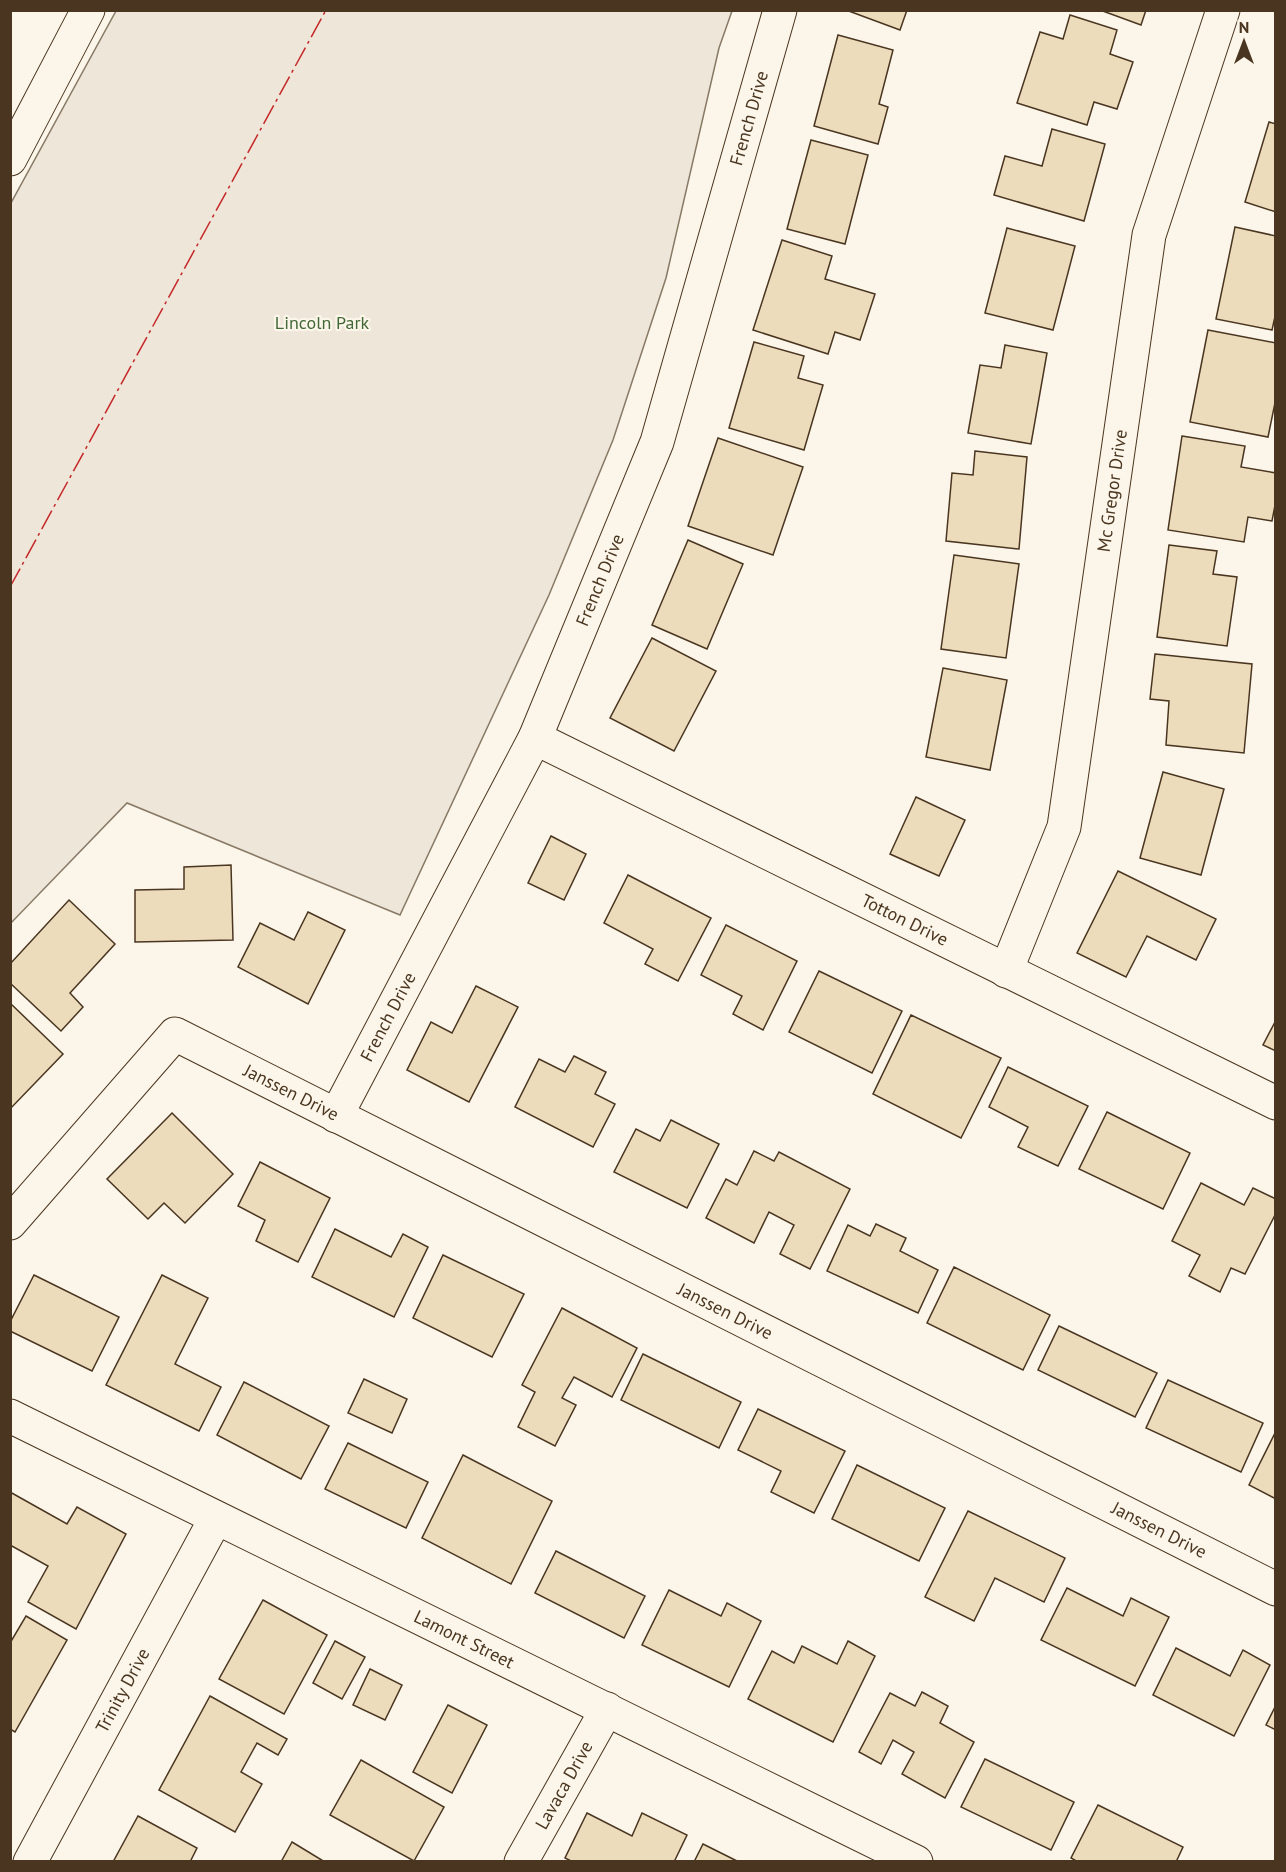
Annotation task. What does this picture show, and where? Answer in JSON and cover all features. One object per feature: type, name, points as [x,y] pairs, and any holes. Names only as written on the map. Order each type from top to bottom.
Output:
[{"type":"street","points":[[10,159],[88,10]]},
{"type":"street","name":"French Drive","points":[[336,1116],[535,738],[657,442],[780,10]]},
{"type":"street","name":"Mc Gregor Drive","points":[[1005,970],[1064,828],[1149,235],[1223,10]]},
{"type":"street","name":"Totton Drive","points":[[535,738],[1275,1103]]},
{"type":"street","name":"Janssen Drive","points":[[10,1223],[175,1034],[1275,1589]]},
{"type":"street","name":"Lamont Street","points":[[10,1416],[916,1862]]},
{"type":"street","name":"Trinity Drive","points":[[30,1862],[216,1518]]},
{"type":"street","name":"Lavaca Drive","points":[[521,1862],[607,1709]]},
{"type":"green space","name":"Lincoln Park","points":[[116,11],[732,11],[719,48],[666,278],[613,440],[549,595],[400,915],[127,803],[11,923],[11,203]]},
{"type":"building","points":[[846,10],[907,10],[900,30]]},
{"type":"building","points":[[1100,10],[1146,10],[1141,25]]},
{"type":"building","points":[[1070,15],[1117,30],[1110,54],[1133,62],[1117,109],[1094,102],[1087,125],[1017,103],[1040,32],[1063,39]]},
{"type":"building","points":[[838,35],[893,50],[879,104],[888,107],[878,144],[814,126]]},
{"type":"building","points":[[1269,122],[1276,124],[1276,212],[1245,202]]},
{"type":"building","points":[[1052,129],[1105,144],[1084,221],[994,195],[1005,156],[1042,166]]},
{"type":"building","points":[[811,140],[868,155],[845,244],[787,229]]},
{"type":"building","points":[[1235,227],[1276,236],[1276,312],[1272,330],[1216,319]]},
{"type":"building","points":[[1007,228],[1075,246],[1053,330],[985,313]]},
{"type":"building","points":[[782,240],[832,256],[825,279],[875,294],[860,340],[835,332],[828,354],[753,330]]},
{"type":"building","points":[[1208,330],[1276,343],[1276,398],[1268,437],[1190,422]]},
{"type":"building","points":[[754,342],[804,356],[798,378],[823,385],[804,450],[729,428]]},
{"type":"building","points":[[1005,345],[1047,353],[1031,444],[968,433],[980,365],[1001,368]]},
{"type":"building","points":[[1182,436],[1245,446],[1241,467],[1276,473],[1276,500],[1272,521],[1248,517],[1244,542],[1168,530]]},
{"type":"building","points":[[718,438],[803,467],[773,555],[688,526]]},
{"type":"building","points":[[975,451],[1027,457],[1019,549],[946,541],[952,473],[973,475]]},
{"type":"building","points":[[688,540],[743,564],[707,649],[652,625]]},
{"type":"building","points":[[1169,545],[1217,551],[1213,574],[1237,577],[1227,646],[1157,637]]},
{"type":"building","points":[[954,555],[1019,564],[1006,658],[941,649]]},
{"type":"building","points":[[652,638],[716,671],[674,751],[610,718]]},
{"type":"building","points":[[1155,654],[1252,664],[1244,753],[1166,745],[1169,701],[1150,699]]},
{"type":"building","points":[[943,668],[1007,680],[990,770],[926,757]]},
{"type":"building","points":[[1163,772],[1224,789],[1201,875],[1140,858]]},
{"type":"building","points":[[916,797],[965,820],[939,876],[890,854]]},
{"type":"building","points":[[551,836],[586,854],[564,900],[528,883]]},
{"type":"building","points":[[231,865],[233,940],[135,942],[135,890],[184,889],[184,867]]},
{"type":"building","points":[[1118,871],[1216,919],[1196,960],[1147,936],[1126,977],[1077,953]]},
{"type":"building","points":[[628,875],[711,918],[678,981],[645,964],[653,949],[604,923]]},
{"type":"building","points":[[69,900],[115,944],[70,993],[83,1007],[61,1031],[10,983],[10,964]]},
{"type":"building","points":[[308,912],[345,930],[308,1004],[238,967],[260,923],[294,940]]},
{"type":"building","points":[[726,925],[797,961],[763,1030],[733,1014],[742,996],[701,975]]},
{"type":"building","points":[[819,971],[902,1011],[872,1073],[789,1032]]},
{"type":"building","points":[[476,986],[518,1007],[469,1102],[407,1070],[431,1022],[452,1033]]},
{"type":"building","points":[[10,1003],[63,1054],[10,1109]]},
{"type":"building","points":[[911,1015],[1001,1058],[961,1138],[873,1094]]},
{"type":"building","points":[[1276,1020],[1276,1051],[1263,1045]]},
{"type":"building","points":[[574,1056],[606,1072],[595,1094],[615,1104],[593,1147],[515,1107],[539,1059],[565,1072]]},
{"type":"building","points":[[1008,1067],[1088,1106],[1058,1166],[1018,1147],[1028,1127],[989,1107]]},
{"type":"building","points":[[1107,1112],[1190,1153],[1163,1209],[1079,1169]]},
{"type":"building","points":[[172,1113],[233,1174],[185,1223],[164,1203],[148,1219],[107,1179]]},
{"type":"building","points":[[671,1120],[719,1144],[687,1208],[614,1172],[636,1129],[660,1141]]},
{"type":"building","points":[[754,1151],[774,1161],[779,1152],[850,1189],[810,1269],[780,1254],[794,1225],[769,1212],[754,1243],[706,1218],[726,1179],[737,1185]]},
{"type":"building","points":[[260,1162],[330,1198],[298,1262],[256,1241],[265,1220],[238,1206]]},
{"type":"building","points":[[1201,1183],[1244,1205],[1253,1188],[1276,1199],[1276,1213],[1245,1274],[1231,1268],[1220,1292],[1189,1276],[1200,1255],[1172,1241]]},
{"type":"building","points":[[876,1224],[906,1238],[900,1251],[938,1270],[918,1313],[827,1271],[848,1225],[870,1236]]},
{"type":"building","points":[[335,1229],[391,1257],[403,1234],[428,1247],[394,1317],[312,1277]]},
{"type":"building","points":[[443,1255],[524,1294],[492,1357],[413,1318]]},
{"type":"building","points":[[954,1267],[1050,1315],[1023,1370],[927,1323]]},
{"type":"building","points":[[34,1275],[119,1317],[92,1371],[10,1331],[10,1322]]},
{"type":"building","points":[[162,1275],[208,1298],[175,1364],[221,1387],[199,1431],[106,1385]]},
{"type":"building","points":[[562,1308],[637,1348],[612,1397],[574,1377],[562,1398],[576,1405],[555,1446],[518,1427],[535,1392],[522,1385]]},
{"type":"building","points":[[1059,1326],[1157,1373],[1135,1417],[1038,1370]]},
{"type":"building","points":[[643,1354],[741,1402],[719,1448],[621,1400]]},
{"type":"building","points":[[364,1379],[407,1399],[392,1433],[348,1413]]},
{"type":"building","points":[[1168,1380],[1263,1423],[1241,1472],[1146,1428]]},
{"type":"building","points":[[244,1382],[329,1426],[301,1479],[217,1435]]},
{"type":"building","points":[[758,1409],[845,1451],[814,1513],[771,1492],[781,1471],[738,1450]]},
{"type":"building","points":[[1276,1431],[1276,1499],[1249,1485]]},
{"type":"building","points":[[348,1443],[428,1482],[406,1528],[325,1489]]},
{"type":"building","points":[[463,1455],[552,1501],[511,1584],[422,1538]]},
{"type":"building","points":[[857,1465],[945,1508],[919,1561],[832,1519]]},
{"type":"building","points":[[10,1492],[67,1524],[77,1507],[126,1534],[76,1629],[28,1602],[48,1566],[10,1545]]},
{"type":"building","points":[[968,1511],[1065,1558],[1044,1602],[995,1578],[974,1621],[925,1597]]},
{"type":"building","points":[[556,1551],[645,1596],[624,1638],[535,1593]]},
{"type":"building","points":[[1067,1588],[1123,1616],[1131,1598],[1169,1617],[1135,1686],[1041,1640]]},
{"type":"building","points":[[669,1590],[721,1616],[727,1603],[761,1621],[729,1687],[642,1645]]},
{"type":"building","points":[[263,1600],[327,1635],[284,1714],[219,1679]]},
{"type":"building","points":[[26,1616],[67,1640],[15,1732],[10,1729],[10,1643]]},
{"type":"building","points":[[335,1641],[365,1657],[342,1699],[313,1683]]},
{"type":"building","points":[[848,1641],[875,1656],[833,1742],[748,1699],[772,1651],[794,1663],[802,1646],[837,1664]]},
{"type":"building","points":[[1176,1648],[1230,1676],[1243,1650],[1270,1665],[1234,1736],[1153,1695]]},
{"type":"building","points":[[370,1669],[402,1685],[385,1720],[353,1705]]},
{"type":"building","points":[[922,1692],[948,1706],[940,1723],[974,1742],[945,1798],[902,1774],[914,1752],[893,1740],[881,1764],[859,1752],[890,1693],[915,1706]]},
{"type":"building","points":[[210,1696],[287,1739],[278,1755],[257,1743],[241,1772],[262,1784],[235,1832],[159,1790]]},
{"type":"building","points":[[448,1705],[487,1725],[452,1793],[413,1772]]},
{"type":"building","points":[[1276,1705],[1276,1730],[1266,1725]]},
{"type":"building","points":[[985,1759],[1074,1802],[1051,1850],[961,1807]]},
{"type":"building","points":[[361,1760],[444,1807],[414,1861],[330,1815]]},
{"type":"building","points":[[1098,1805],[1183,1847],[1176,1862],[1078,1862],[1071,1858]]},
{"type":"building","points":[[587,1813],[632,1836],[642,1813],[687,1835],[674,1862],[573,1862],[565,1858]]},
{"type":"building","points":[[138,1816],[197,1848],[190,1862],[113,1862]]},
{"type":"building","points":[[292,1842],[325,1862],[281,1862]]},
{"type":"building","points":[[703,1844],[739,1862],[694,1862]]},
{"type":"power","points":[[10,587],[326,10]]}]
